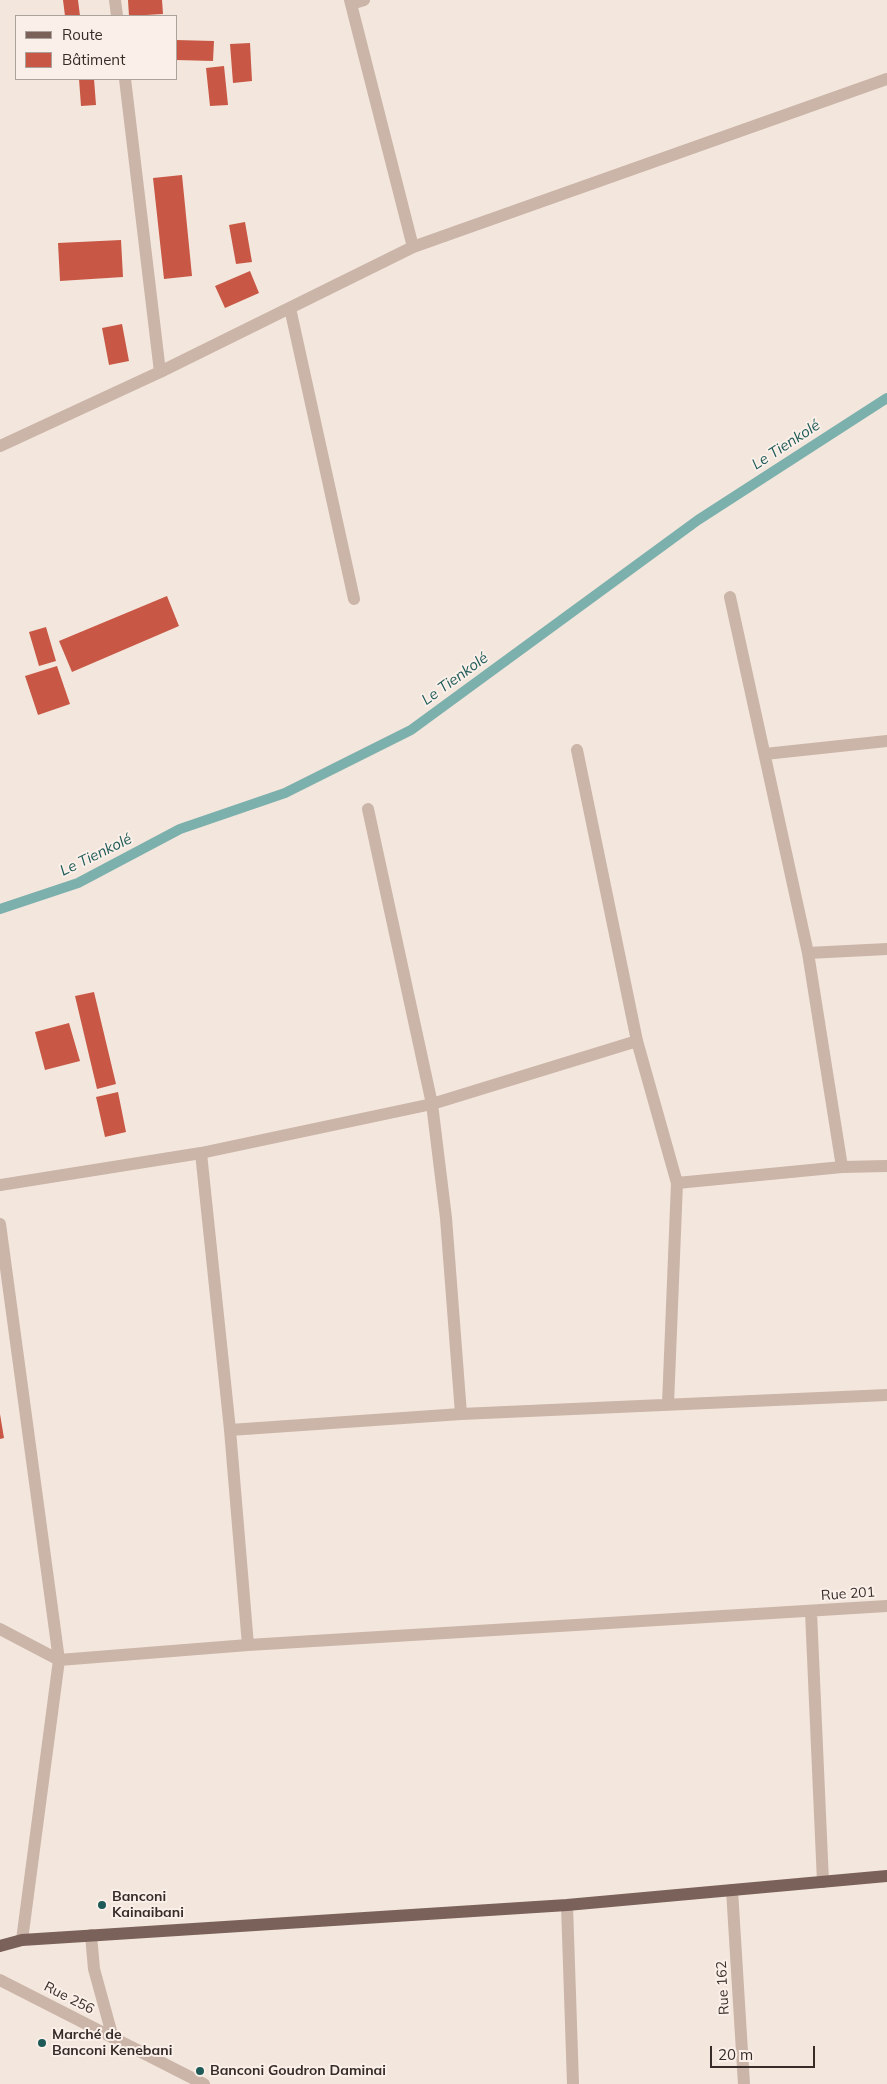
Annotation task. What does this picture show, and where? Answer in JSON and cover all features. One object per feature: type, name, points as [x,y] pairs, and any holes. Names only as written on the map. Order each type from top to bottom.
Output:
[{"type":"main road","points":[[0,1946],[22,1940],[567,1905],[887,1876]]},
{"type":"street","points":[[115,0],[117,15]]},
{"type":"street","points":[[364,0],[350,2],[413,247]]},
{"type":"street","points":[[0,446],[160,372],[413,247],[887,79]]},
{"type":"street","points":[[125,80],[160,372]]},
{"type":"street","points":[[290,308],[354,599]]},
{"type":"street","points":[[730,597],[808,953],[842,1167]]},
{"type":"street","points":[[765,754],[887,741]]},
{"type":"street","points":[[577,750],[636,1041],[677,1183],[668,1404]]},
{"type":"street","points":[[368,809],[432,1104],[446,1218],[461,1414]]},
{"type":"street","points":[[808,953],[887,949]]},
{"type":"street","points":[[0,1184],[201,1153],[432,1104],[636,1041]]},
{"type":"street","points":[[201,1153],[230,1430],[248,1645]]},
{"type":"street","points":[[677,1183],[842,1167],[887,1166]]},
{"type":"street","points":[[0,1224],[59,1660],[22,1940]]},
{"type":"street","points":[[230,1430],[461,1414],[887,1395]]},
{"type":"street","name":"Rue 201","points":[[59,1660],[248,1645],[887,1606]]},
{"type":"street","points":[[811,1612],[823,1882]]},
{"type":"street","points":[[0,1629],[59,1660]]},
{"type":"street","name":"Rue 162","points":[[732,1890],[744,2084]]},
{"type":"street","points":[[567,1905],[573,2084]]},
{"type":"street","points":[[91,1935],[94,1969],[113,2038]]},
{"type":"street","name":"Rue 256","points":[[0,1980],[204,2084]]},
{"type":"building","points":[[63,0],[78,0],[80,15],[65,15]]},
{"type":"building","points":[[128,0],[162,0],[163,14],[129,15]]},
{"type":"building","points":[[178,40],[214,41],[213,61],[178,60]]},
{"type":"building","points":[[250,43],[252,81],[233,83],[230,44]]},
{"type":"building","points":[[224,66],[228,105],[210,106],[206,68]]},
{"type":"building","points":[[79,80],[94,80],[96,105],[81,106]]},
{"type":"building","points":[[182,175],[192,276],[164,279],[153,178]]},
{"type":"building","points":[[245,222],[252,262],[236,264],[229,225]]},
{"type":"building","points":[[121,240],[123,277],[60,281],[58,243]]},
{"type":"building","points":[[250,271],[259,293],[225,308],[215,286]]},
{"type":"building","points":[[122,324],[129,361],[109,365],[102,328]]},
{"type":"building","points":[[167,596],[179,626],[72,672],[59,641]]},
{"type":"building","points":[[46,627],[56,661],[39,666],[29,632]]},
{"type":"building","points":[[57,666],[70,704],[38,715],[25,676]]},
{"type":"building","points":[[94,992],[116,1084],[97,1089],[75,996]]},
{"type":"building","points":[[69,1023],[80,1061],[45,1070],[35,1032]]},
{"type":"building","points":[[118,1092],[126,1132],[105,1137],[96,1097]]},
{"type":"building","points":[[0,1414],[4,1438],[0,1439]]},
{"type":"waterway","name":"Le Tienkolé","points":[[0,909],[78,883],[180,829],[285,793],[411,730],[698,520],[887,398]]},
{"type":"place","name":"Banconi Kainaibani","points":[[102,1905]]},
{"type":"place","name":"Marché de Banconi Kenebani","points":[[42,2043]]},
{"type":"place","name":"Banconi Goudron Daminai","points":[[200,2071]]}]
